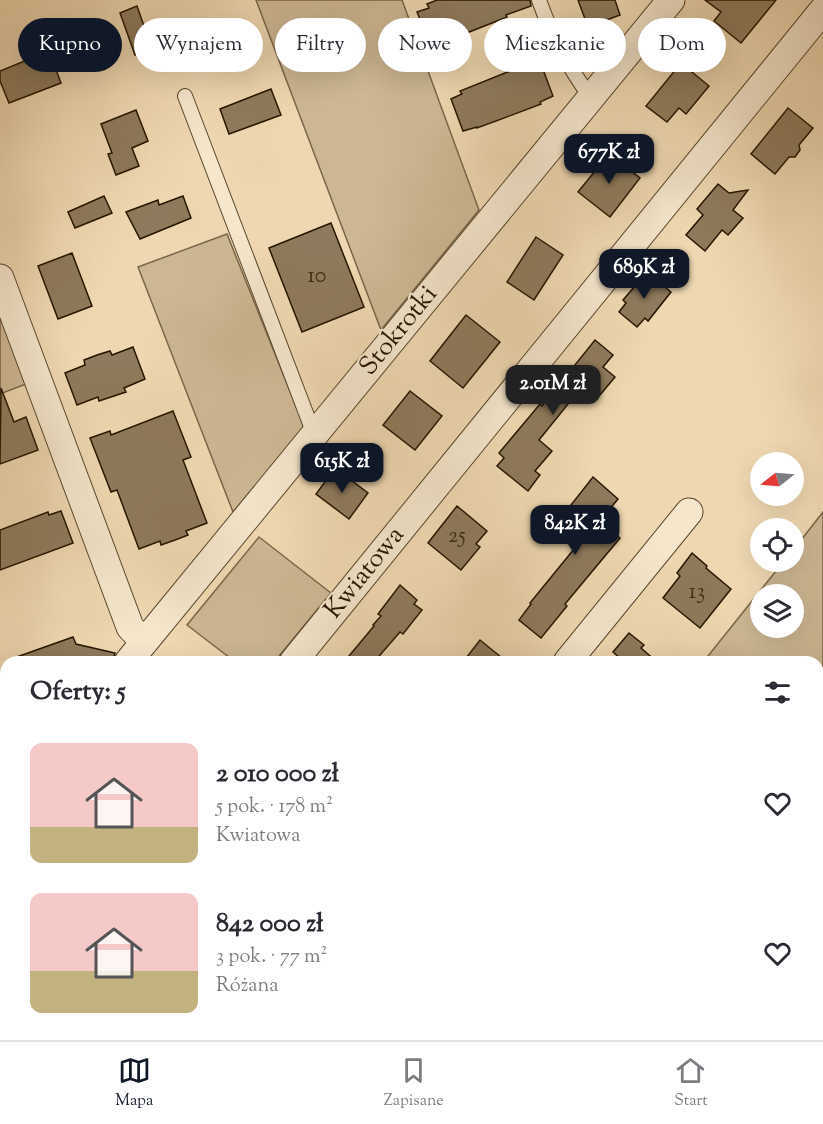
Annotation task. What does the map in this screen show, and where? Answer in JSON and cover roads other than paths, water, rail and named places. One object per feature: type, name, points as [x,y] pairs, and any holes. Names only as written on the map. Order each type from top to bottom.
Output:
[{"type":"street","name":"Stokrotki","points":[[135,651],[671,0]]},
{"type":"street","name":"Kwiatowa","points":[[298,656],[823,10]]},
{"type":"street","points":[[0,278],[130,627],[135,651]]},
{"type":"street","points":[[572,656],[689,512]]},
{"type":"lane","points":[[539,0],[548,27],[591,98]]},
{"type":"lane","points":[[185,96],[314,434]]}]
